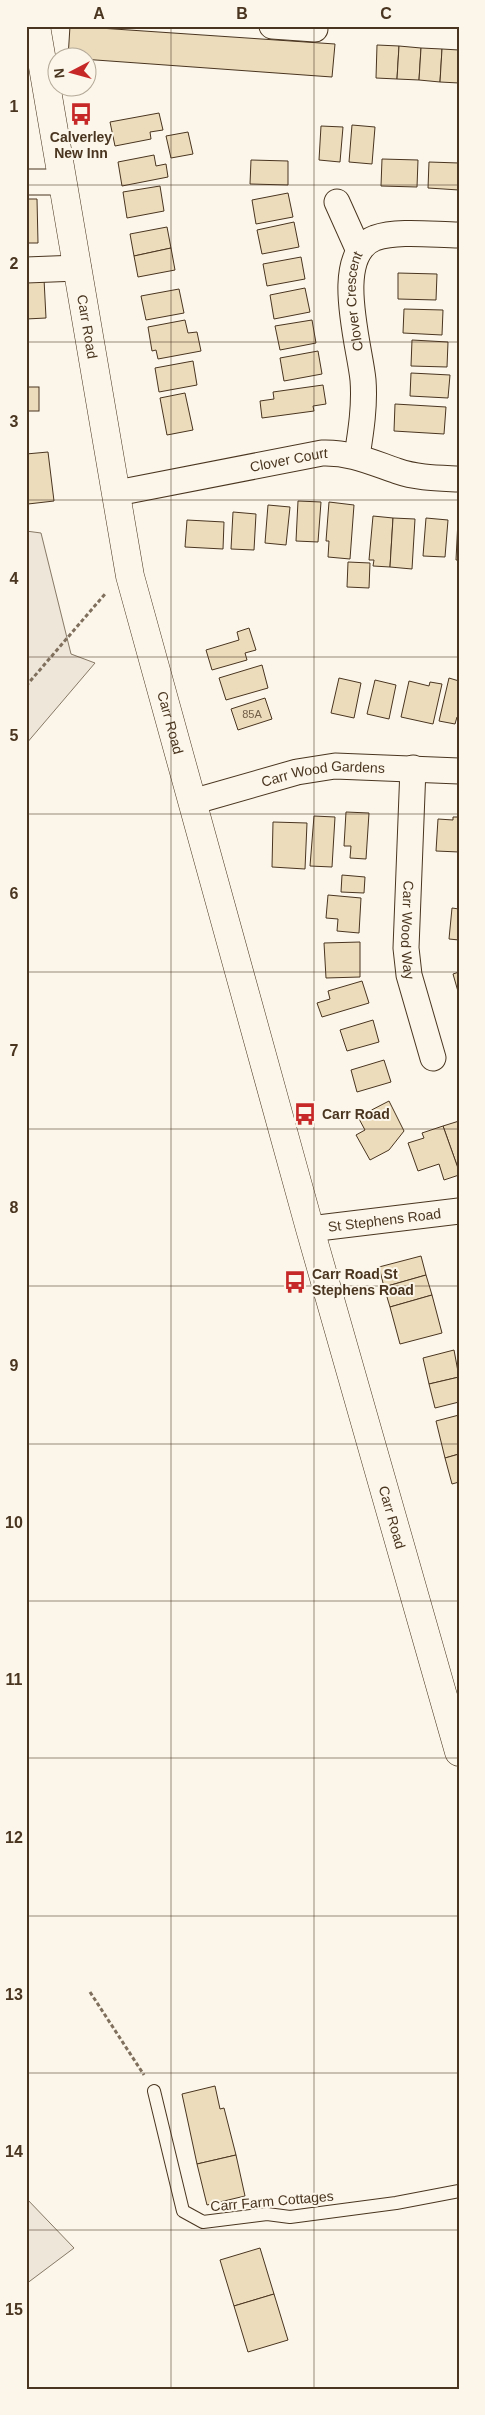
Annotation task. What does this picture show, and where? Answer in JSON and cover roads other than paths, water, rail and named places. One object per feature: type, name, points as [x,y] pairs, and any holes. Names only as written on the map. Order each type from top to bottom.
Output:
[{"type":"main road","name":"Carr Road","points":[[36,26],[61,182],[78,268],[130,576],[310,1229],[459,1752]]},
{"type":"street","points":[[272,26],[315,29]]},
{"type":"street","points":[[26,182],[61,182]]},
{"type":"street","points":[[337,202],[359,251]]},
{"type":"street","name":"Clover Crescent","points":[[357,456],[362,421],[363,382],[350,296],[350,271],[359,251],[374,238],[394,235],[459,235]]},
{"type":"street","points":[[26,270],[78,268]]},
{"type":"street","name":"Clover Court","points":[[117,493],[322,453],[340,452],[421,477],[459,479]]},
{"type":"street","name":"Carr Wood Gardens","points":[[192,802],[297,772],[336,766],[459,771]]},
{"type":"street","name":"Carr Wood Way","points":[[413,768],[406,948],[410,975],[433,1058]]},
{"type":"street","name":"St Stephens Road","points":[[310,1229],[459,1211]]},
{"type":"lane","name":"Carr Farm Cottages","points":[[154,2091],[183,2211],[203,2222],[267,2214],[290,2217],[396,2203],[459,2191]]},
{"type":"place","name":"Calverley New Inn","points":[[81,114]]},
{"type":"place","name":"Carr Road","points":[[305,1114]]},
{"type":"place","name":"Carr Road St Stephens Road","points":[[295,1282]]}]
